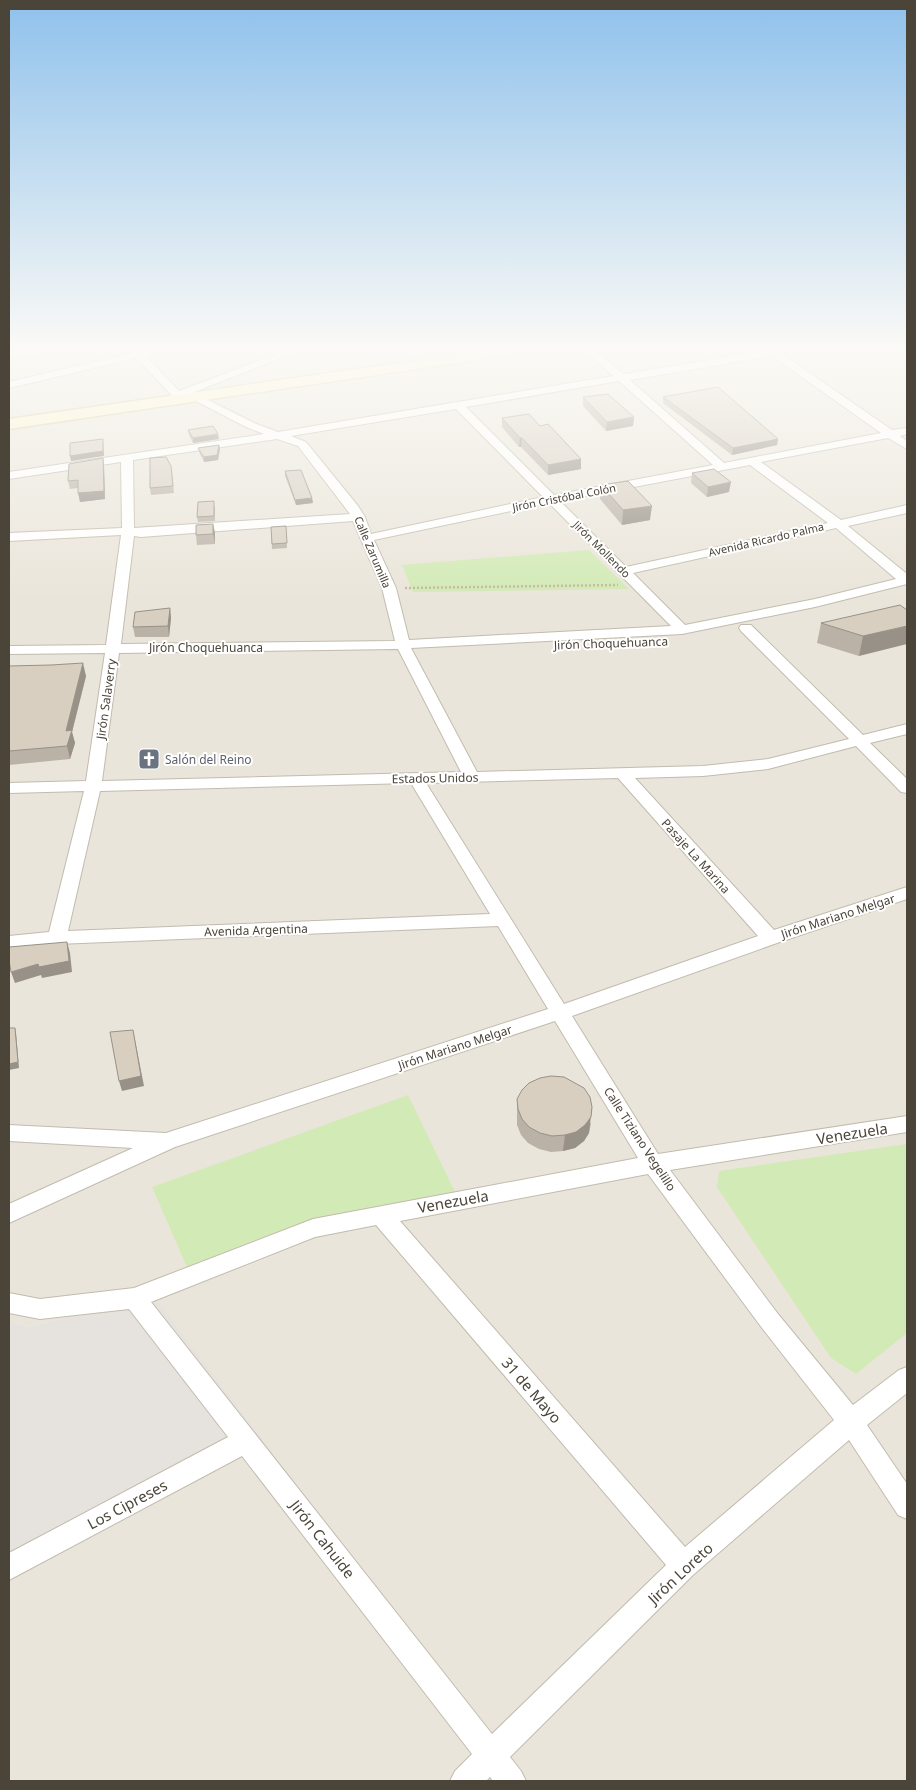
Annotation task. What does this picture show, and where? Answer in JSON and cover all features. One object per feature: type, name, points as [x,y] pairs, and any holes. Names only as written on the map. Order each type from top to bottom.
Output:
[{"type":"street","points":[[9,475],[278,435]]},
{"type":"street","name":"Calle Zarumilla","points":[[278,435],[302,444],[357,513],[389,588],[403,645],[472,777]]},
{"type":"street","name":"Jirón Mollendo","points":[[488,435],[682,630]]},
{"type":"street","points":[[686,435],[722,466]]},
{"type":"street","points":[[891,435],[907,446]]},
{"type":"street","name":"Jirón Cristóbal Colón","points":[[368,538],[552,499],[891,435]]},
{"type":"street","name":"Jirón Salaverry","points":[[57,938],[93,786],[114,648],[128,531],[127,457]]},
{"type":"street","points":[[752,461],[837,524],[907,580]]},
{"type":"street","name":"Avenida Ricardo Palma","points":[[625,571],[907,509]]},
{"type":"street","points":[[9,537],[128,531],[141,533],[357,513]]},
{"type":"street","name":"Jirón Choquehuanca","points":[[9,650],[403,645],[419,642],[682,630],[815,603],[907,580]]},
{"type":"street","name":"Jirón Choquehuanca","points":[[403,645],[417,649],[660,642],[726,634],[815,603]]},
{"type":"street","points":[[746,628],[907,788]]},
{"type":"street","name":"Estados Unidos","points":[[9,788],[703,771],[768,764],[907,729]]},
{"type":"street","name":"Pasaje La Marina","points":[[622,773],[771,938]]},
{"type":"street","name":"Calle Tiziano Vegelillo","points":[[416,778],[653,1164],[770,1320],[851,1422],[907,1506]]},
{"type":"street","name":"Jirón Mariano Melgar","points":[[9,1214],[168,1142],[560,1013],[771,938],[907,893]]},
{"type":"street","name":"Avenida Argentina","points":[[9,942],[57,938],[502,920]]},
{"type":"street","name":"Venezuela","points":[[9,1303],[40,1309],[134,1298],[313,1228],[653,1164],[907,1124]]},
{"type":"street","points":[[9,1133],[168,1142]]},
{"type":"street","name":"31 de Mayo","points":[[380,1214],[684,1566]]},
{"type":"street","name":"Jirón Cahuide","points":[[134,1298],[511,1781]]},
{"type":"street","name":"Jirón Loreto","points":[[465,1781],[684,1566],[851,1422],[907,1378]]},
{"type":"street","name":"Los Cipreses","points":[[9,1568],[246,1440]]},
{"type":"path","points":[[389,588],[638,585]]},
{"type":"shaded area","points":[[9,435],[907,435],[907,1781],[9,1781],[9,1576],[143,1506],[155,1299],[27,1327],[9,1321]]},
{"type":"shaded area","points":[[155,1298],[263,1440],[143,1506],[9,1576],[9,1321],[27,1327]]},
{"type":"green space","points":[[589,550],[629,589],[413,592],[402,565]]},
{"type":"green space","points":[[408,1095],[456,1194],[327,1216],[187,1267],[152,1187]]},
{"type":"green space","points":[[907,1144],[907,1333],[856,1374],[831,1358],[717,1187],[719,1171]]},
{"type":"building","points":[[191,435],[215,435],[193,438]]},
{"type":"building","points":[[517,435],[558,435],[581,459],[548,465]]},
{"type":"building","points":[[715,435],[773,435],[778,439],[733,448]]},
{"type":"building","points":[[103,439],[103,451],[70,456],[70,443]]},
{"type":"building","points":[[219,445],[217,455],[204,457],[198,448]]},
{"type":"building","points":[[166,457],[171,466],[173,486],[150,488],[150,458]]},
{"type":"building","points":[[103,458],[104,491],[78,493],[78,480],[68,481],[69,464]]},
{"type":"building","points":[[714,469],[731,482],[708,487],[692,473]]},
{"type":"building","points":[[301,470],[312,498],[295,500],[285,471]]},
{"type":"building","points":[[628,481],[652,506],[623,510],[601,485]]},
{"type":"building","points":[[214,501],[214,516],[197,517],[198,502]]},
{"type":"building","points":[[213,524],[213,534],[196,535],[196,525]]},
{"type":"building","points":[[286,526],[287,543],[272,544],[271,527]]},
{"type":"building","points":[[900,605],[907,610],[907,626],[863,636],[821,623]]},
{"type":"building","points":[[170,608],[168,626],[133,627],[135,612]]},
{"type":"building","points":[[83,663],[66,731],[72,730],[67,746],[9,751],[9,666]]},
{"type":"building","points":[[67,942],[69,961],[39,967],[38,964],[11,972],[9,947]]},
{"type":"building","points":[[9,1028],[15,1028],[18,1062],[9,1064]]},
{"type":"building","points":[[133,1030],[141,1076],[119,1081],[110,1032]]},
{"type":"building","points":[[551,1076],[564,1077],[584,1088],[590,1097],[591,1117],[576,1132],[552,1136],[540,1133],[529,1127],[522,1119],[517,1099],[522,1090],[529,1083]]},
{"type":"place","name":"Salón del Reino","points":[[149,759]]}]
